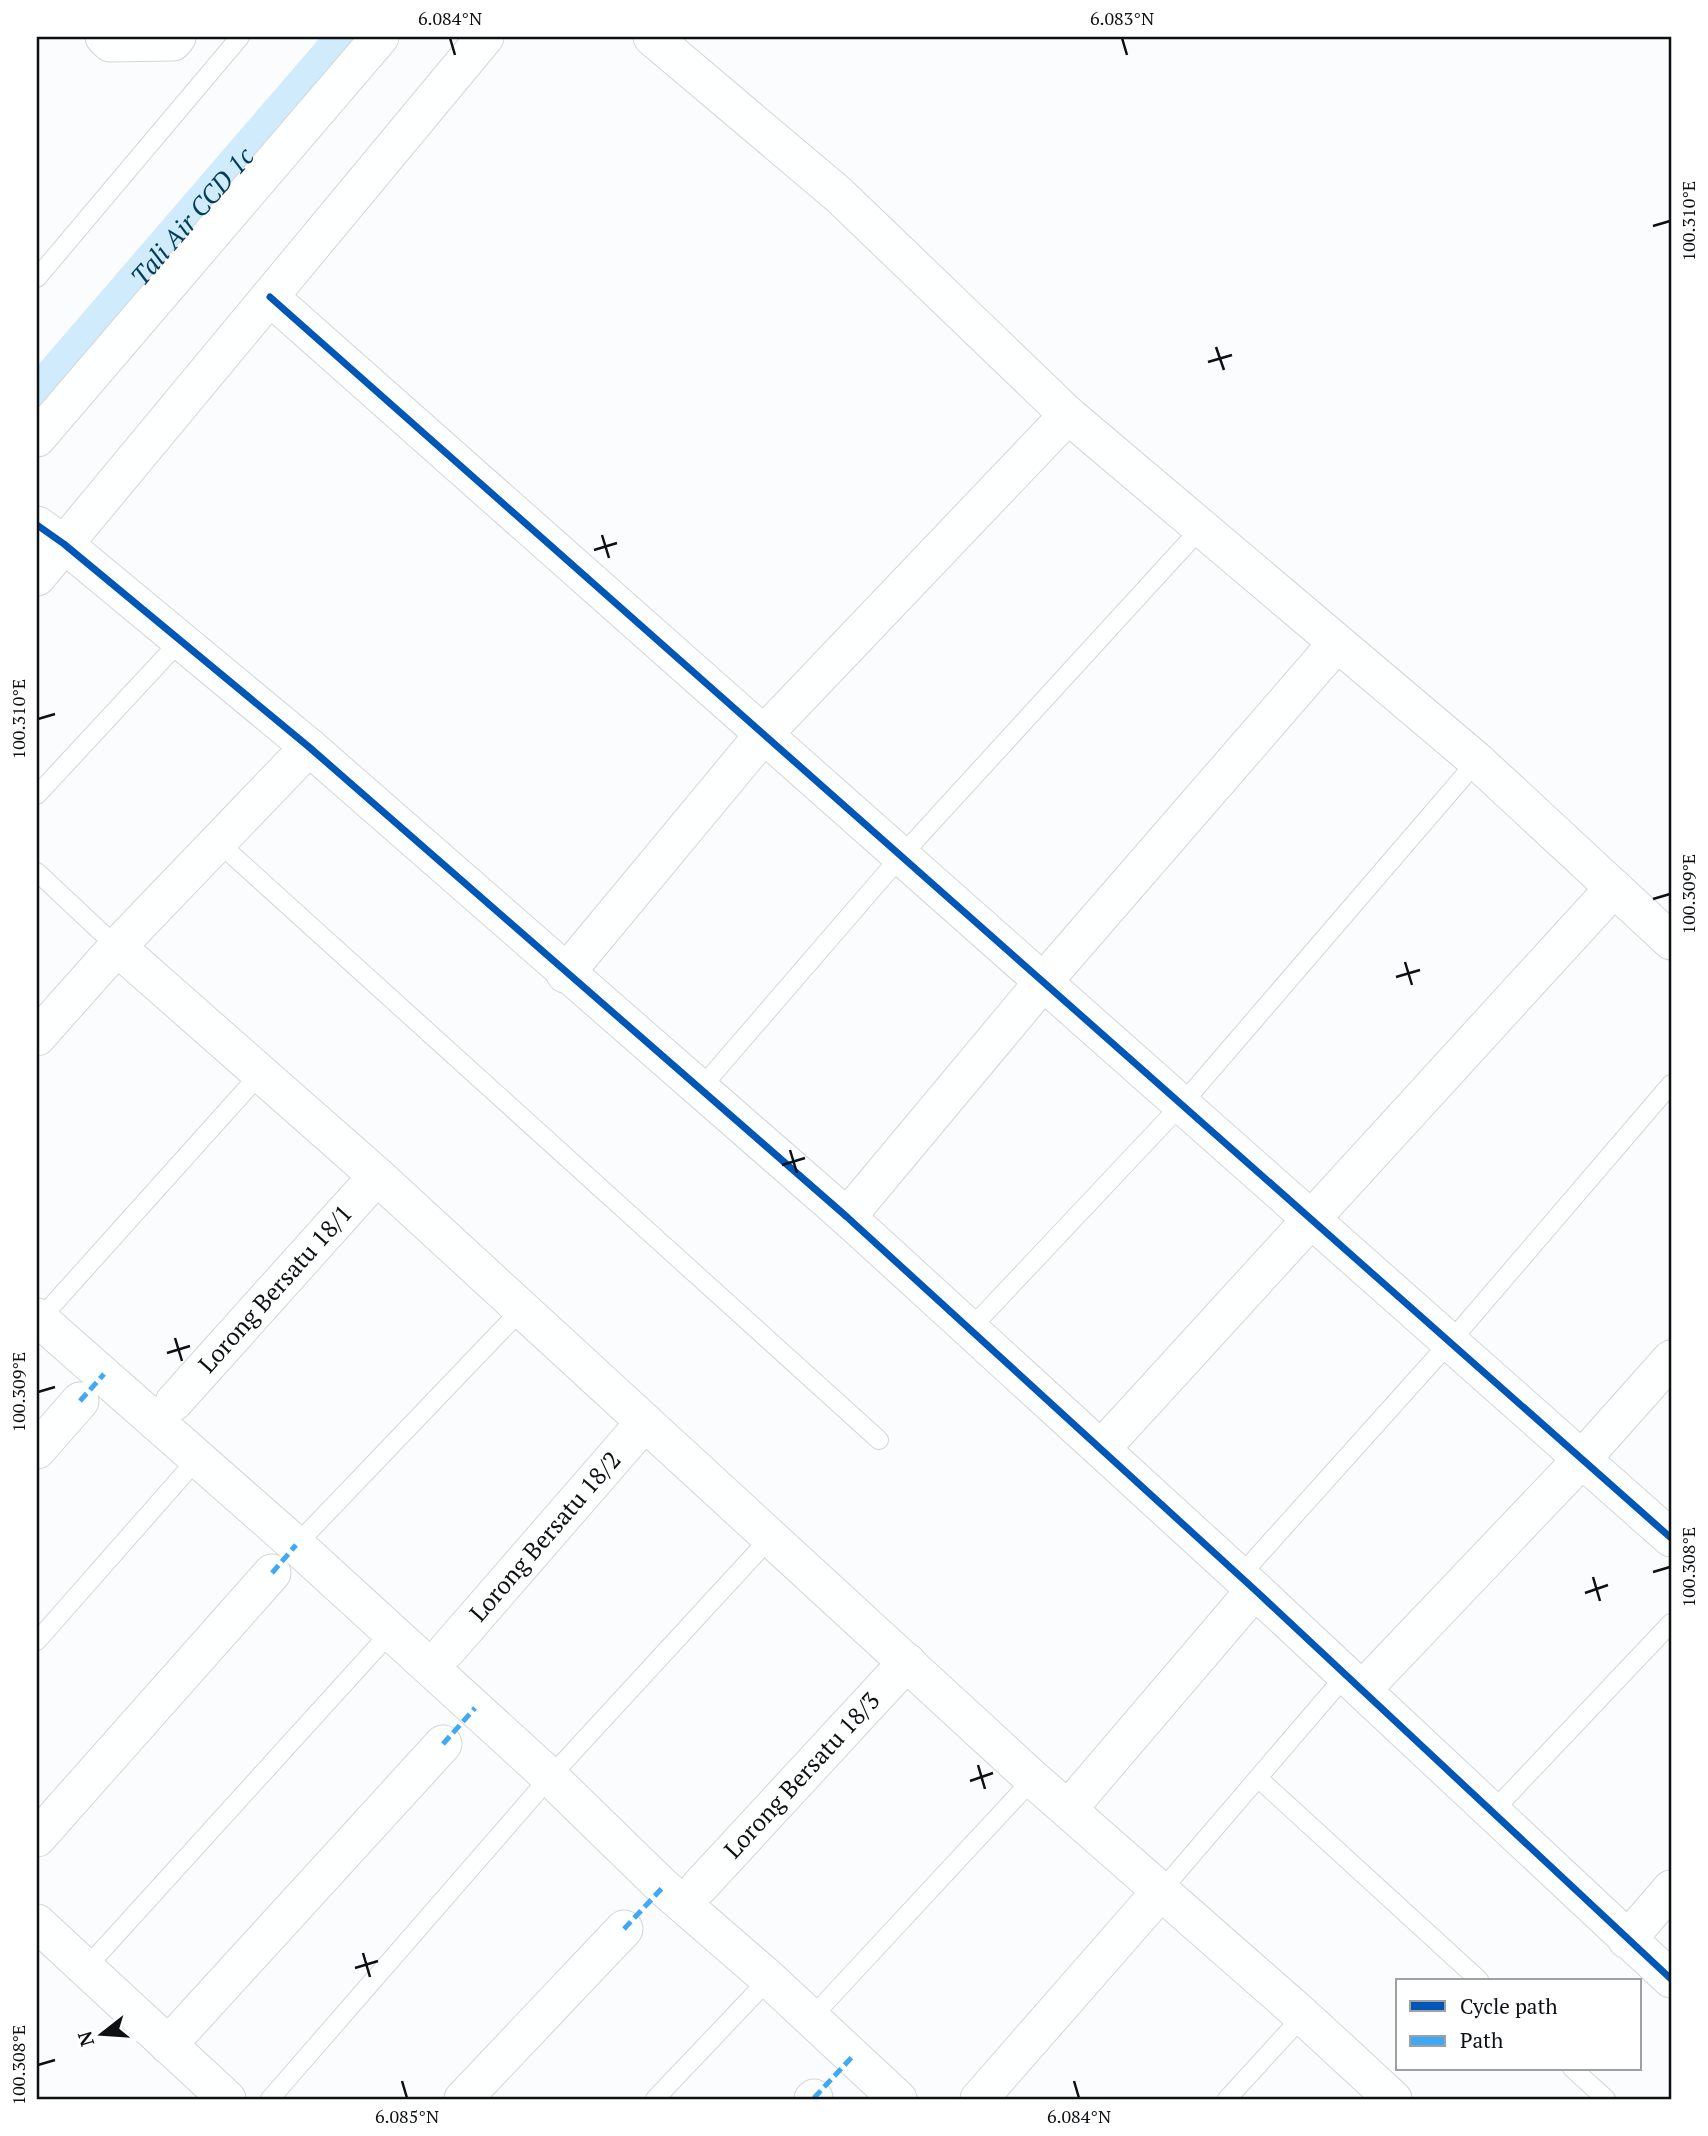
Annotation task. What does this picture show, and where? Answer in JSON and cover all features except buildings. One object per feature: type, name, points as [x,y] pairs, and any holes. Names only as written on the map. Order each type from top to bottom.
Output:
[{"type":"street","points":[[104,37],[110,43],[173,42],[177,37]]},
{"type":"street","points":[[37,438],[380,37]]},
{"type":"street","points":[[37,577],[50,535],[270,297],[485,37]]},
{"type":"street","points":[[652,37],[839,195],[1069,415],[1477,761],[1671,941]]},
{"type":"street","points":[[270,297],[1671,1538]]},
{"type":"street","points":[[565,974],[764,734],[1069,415]]},
{"type":"street","points":[[50,535],[309,747],[565,974],[847,1217],[1247,1583],[1671,1979]]},
{"type":"street","points":[[847,1217],[1043,982],[1337,643]]},
{"type":"street","points":[[37,1037],[117,947],[309,747]]},
{"type":"street","points":[[1101,1449],[1614,888]]},
{"type":"street","points":[[117,947],[377,1177],[1033,1779],[1069,1808],[1393,2099]]},
{"type":"street","name":"Lorong Bersatu 18/1","points":[[174,1402],[377,1177]]},
{"type":"street","points":[[38,1318],[296,1545],[550,1777],[663,1887],[769,1979],[898,2099]]},
{"type":"street","points":[[1354,1683],[1582,1459],[1671,1359]]},
{"type":"street","points":[[37,1450],[80,1401]]},
{"type":"street","name":"Lorong Bersatu 18/2","points":[[447,1650],[645,1422]]},
{"type":"street","points":[[37,1838],[272,1573]]},
{"type":"street","points":[[1069,1808],[1247,1583]]},
{"type":"street","name":"Lorong Bersatu 18/3","points":[[699,1887],[907,1662]]},
{"type":"street","points":[[168,2045],[443,1744]]},
{"type":"street","points":[[1627,1940],[1671,1889]]},
{"type":"street","points":[[979,2099],[1161,1891]]},
{"type":"street","points":[[37,1923],[227,2099]]},
{"type":"street","points":[[463,2099],[624,1929]]},
{"type":"lane","points":[[37,278],[240,37]]},
{"type":"lane","points":[[700,1089],[901,856],[1203,526]]},
{"type":"lane","points":[[37,795],[180,641]]},
{"type":"lane","points":[[971,1328],[1182,1104],[1477,761]]},
{"type":"lane","points":[[219,843],[879,1440]]},
{"type":"lane","points":[[37,872],[117,947]]},
{"type":"lane","points":[[38,1318],[260,1074]]},
{"type":"lane","points":[[1247,1583],[1671,1084]]},
{"type":"lane","points":[[296,1545],[522,1309]]},
{"type":"lane","points":[[37,1641],[198,1458]]},
{"type":"lane","points":[[270,2099],[550,1777],[770,1538]]},
{"type":"lane","points":[[1493,1811],[1671,1623]]},
{"type":"lane","points":[[86,1968],[391,1632]]},
{"type":"lane","points":[[1161,1891],[1258,1778],[1354,1683]]},
{"type":"lane","points":[[1258,1778],[1478,1979]]},
{"type":"lane","points":[[811,2018],[1033,1779]]},
{"type":"lane","points":[[655,2099],[769,1979]]},
{"type":"lane","points":[[1227,2099],[1303,2016]]},
{"type":"lane","points":[[1574,2070],[1606,2099]]},
{"type":"waterway","name":"Tali Air CCD 1c","points":[[37,397],[347,37]]},
{"type":"marked path","points":[[80,1401],[104,1374]]},
{"type":"marked path","points":[[272,1573],[296,1545]]},
{"type":"marked path","points":[[443,1744],[475,1708]]},
{"type":"marked path","points":[[624,1929],[663,1887]]},
{"type":"marked path","points":[[814,2098],[852,2057]]},
{"type":"cycle path","points":[[270,297],[1671,1538]]},
{"type":"cycle path","points":[[37,525],[64,544],[309,747],[847,1217],[1255,1590],[1671,1979]]}]
